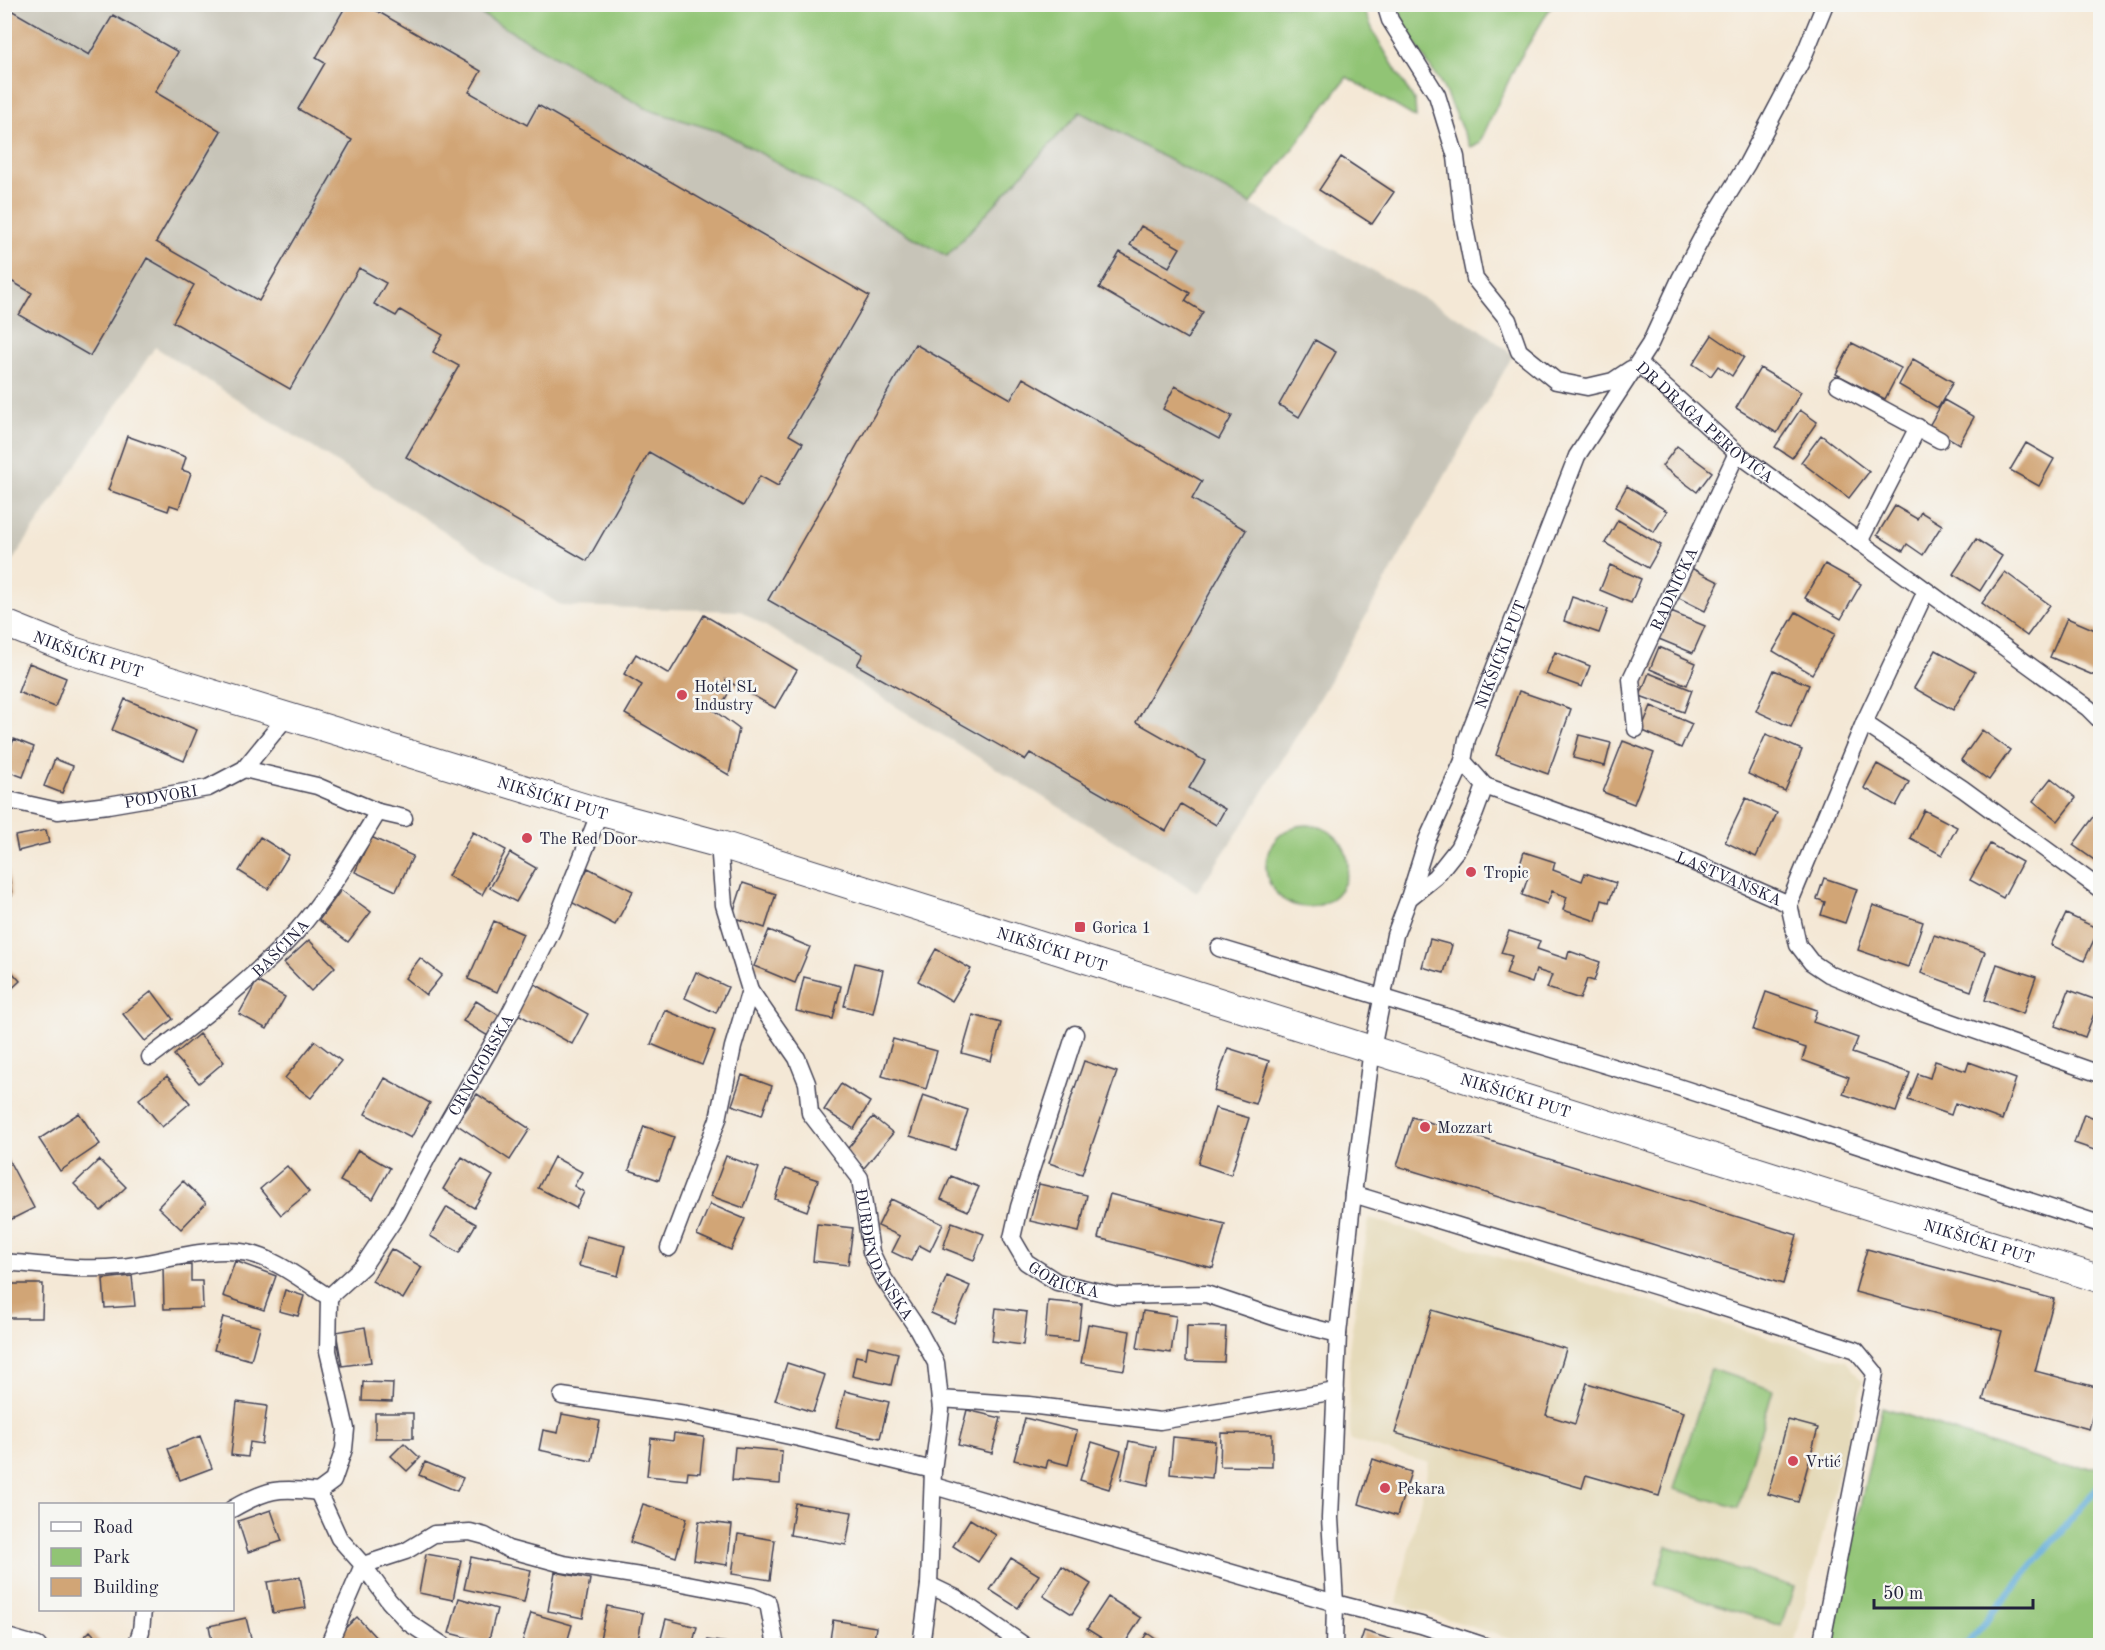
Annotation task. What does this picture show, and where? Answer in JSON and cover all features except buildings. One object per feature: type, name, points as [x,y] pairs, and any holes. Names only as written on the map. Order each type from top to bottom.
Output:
[{"type":"main road","name":"NIKŠIĆKI PUT","points":[[4,623],[71,650],[600,812],[719,844],[2100,1279]]},
{"type":"street","name":"DR DRAGA PEROVIĆA","points":[[1385,4],[1390,20],[1437,95],[1456,157],[1462,218],[1475,279],[1508,320],[1519,351],[1556,381],[1587,387],[1613,381],[1639,364],[1737,453],[2088,708],[2100,720]]},
{"type":"street","name":"NIKŠIĆKI PUT","points":[[1409,898],[1427,840],[1462,761],[1478,708],[1576,456],[1639,364],[1706,230],[1747,164],[1802,60],[1825,4]]},
{"type":"street","points":[[1838,385],[1940,440]]},
{"type":"street","points":[[1859,542],[1918,427]]},
{"type":"street","name":"RADNIČKA","points":[[1636,729],[1631,679],[1737,453]]},
{"type":"street","points":[[1789,904],[1864,723],[1926,591]]},
{"type":"street","name":"PODVORI","points":[[4,799],[58,811],[208,788],[244,769],[288,715]]},
{"type":"street","points":[[1864,723],[1963,789],[2100,889]]},
{"type":"street","points":[[1334,1646],[1335,1603],[1330,1518],[1338,1334],[1372,1049],[1395,935],[1409,898],[1435,878],[1458,848],[1485,786],[1462,761]]},
{"type":"street","points":[[244,769],[317,786],[378,812],[404,818]]},
{"type":"street","name":"LASTVANSKA","points":[[1485,786],[1672,853],[1789,904],[1798,945],[1811,962],[1829,974],[1908,1007],[2100,1074]]},
{"type":"street","name":"BAŠČINA","points":[[150,1057],[202,1018],[296,932],[334,882],[378,812]]},
{"type":"street","name":"CRNOGORSKA","points":[[329,1297],[363,1266],[397,1215],[428,1155],[509,1015],[552,931],[600,812]]},
{"type":"street","name":"ĐURĐEVDANSKA","points":[[719,844],[724,905],[750,990],[797,1058],[807,1083],[810,1113],[860,1178],[871,1252],[884,1279],[917,1328],[936,1363],[941,1410],[934,1478],[929,1585],[921,1646]]},
{"type":"street","points":[[1220,948],[1675,1086],[2100,1224]]},
{"type":"street","points":[[669,1248],[718,1119],[734,1047],[750,990]]},
{"type":"street","name":"GORIČKA","points":[[1075,1034],[1019,1207],[1012,1238],[1026,1262],[1057,1282],[1118,1296],[1206,1294],[1283,1320],[1338,1334]]},
{"type":"street","points":[[1353,1194],[1856,1350],[1875,1373],[1821,1646]]},
{"type":"street","points":[[4,1262],[78,1268],[118,1267],[221,1251],[248,1253],[271,1261],[329,1297],[328,1350],[346,1429],[344,1449],[333,1481],[318,1492],[287,1488],[256,1495],[234,1508]]},
{"type":"street","points":[[940,1399],[1029,1405],[1160,1421],[1336,1390]]},
{"type":"street","points":[[562,1396],[686,1414],[799,1438],[1335,1603],[1421,1625],[1485,1646]]},
{"type":"street","points":[[318,1492],[339,1538],[363,1565],[388,1601],[409,1623],[444,1646]]},
{"type":"street","points":[[328,1646],[363,1565],[406,1551],[434,1534],[470,1532],[485,1536],[508,1549],[579,1568],[672,1581],[751,1596],[768,1603],[776,1646]]},
{"type":"street","points":[[929,1585],[956,1598],[1025,1646]]},
{"type":"street","points":[[136,1646],[141,1630],[142,1611]]},
{"type":"street","points":[[4,1636],[38,1646]]},
{"type":"shaded area","points":[[5,5],[465,5],[649,110],[724,133],[947,256],[1080,112],[1480,329],[1513,355],[1331,678],[1250,814],[1197,892],[741,611],[562,606],[155,347],[5,572]]},
{"type":"shaded area","points":[[1369,1218],[1846,1361],[1863,1381],[1794,1645],[1529,1645],[1397,1603],[1429,1463],[1350,1440],[1349,1349]]},
{"type":"green space","points":[[465,5],[1362,5],[1375,35],[1415,102],[1416,118],[1347,77],[1251,204],[1080,112],[947,256],[724,133],[649,110]]},
{"type":"green space","points":[[1397,5],[1552,5],[1516,65],[1479,144],[1470,147],[1442,85],[1408,33]]},
{"type":"green space","points":[[1307,825],[1323,828],[1336,837],[1345,850],[1348,866],[1345,882],[1336,895],[1323,904],[1307,907],[1291,904],[1278,895],[1269,882],[1266,866],[1269,850],[1278,837],[1291,828]]},
{"type":"green space","points":[[1711,1369],[1773,1390],[1738,1508],[1674,1489]]},
{"type":"green space","points":[[1882,1407],[2058,1466],[2097,1467],[2100,1463],[2100,1645],[1829,1646]]},
{"type":"green space","points":[[1667,1546],[1794,1587],[1781,1626],[1655,1584]]},
{"type":"waterway","points":[[1965,1646],[2100,1484]]},
{"type":"place","name":"Hotel SL Industry","points":[[682,695]]},
{"type":"place","name":"The Red Door","points":[[527,838]]},
{"type":"place","name":"Tropic","points":[[1471,872]]},
{"type":"place","name":"Gorica 1","points":[[1080,927]]},
{"type":"place","name":"Mozzart","points":[[1425,1127]]},
{"type":"place","name":"Vrtić","points":[[1793,1461]]},
{"type":"place","name":"Pekara","points":[[1385,1488]]}]
